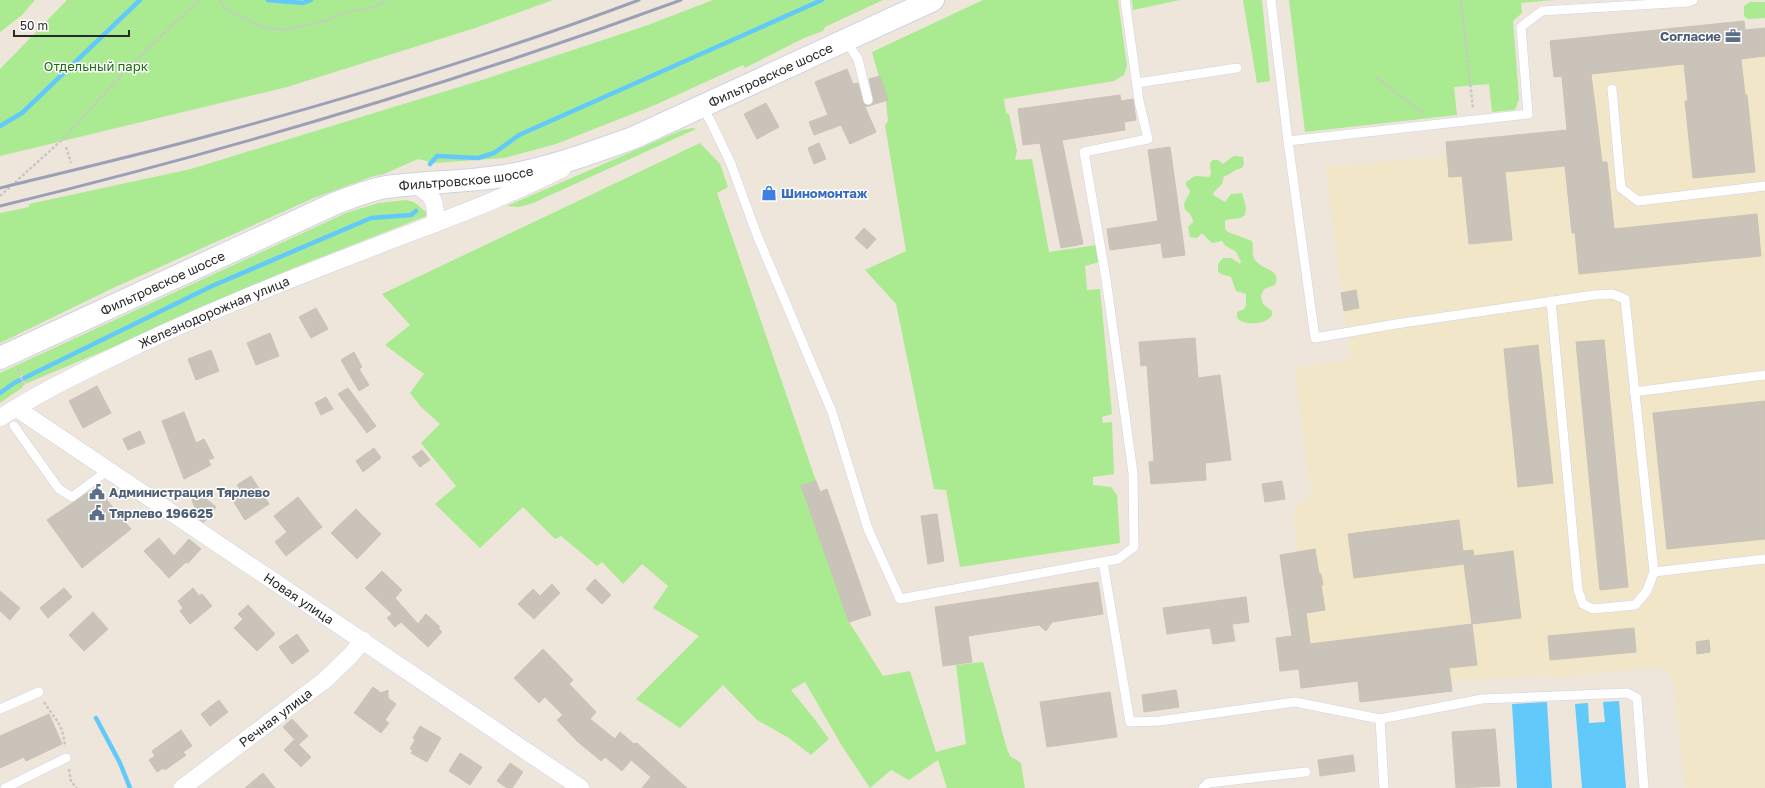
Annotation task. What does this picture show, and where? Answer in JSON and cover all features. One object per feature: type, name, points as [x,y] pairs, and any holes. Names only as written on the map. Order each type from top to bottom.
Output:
[{"type":"main road","name":"Фильтровское шоссе","points":[[0,358],[336,203],[368,191],[385,187],[468,180],[526,172],[565,162],[633,138],[933,0]]},
{"type":"street","name":"Железнодорожная улица","points":[[7,422],[16,408],[41,393],[143,342],[232,302],[435,224],[532,184],[600,150]]},
{"type":"street","points":[[415,185],[430,195],[435,203],[435,224]]},
{"type":"street","name":"Новая улица","points":[[16,408],[107,471],[363,640],[581,788]]},
{"type":"street","name":"Речная улица","points":[[182,788],[325,680],[351,655],[363,640]]},
{"type":"lane","points":[[702,106],[731,164],[760,242],[832,412],[868,529],[900,599],[1118,559],[1134,547],[1132,473],[1106,279],[1084,152],[1148,139],[1139,101],[1125,0]]},
{"type":"lane","points":[[1271,0],[1288,141],[1315,338],[1365,328],[1551,301],[1612,294],[1625,299],[1654,572],[1647,591],[1635,605],[1593,609],[1583,604],[1578,590],[1551,301]]},
{"type":"lane","points":[[1288,141],[1528,114],[1521,27],[1542,11],[1688,2],[1693,0]]},
{"type":"lane","points":[[846,40],[858,60],[868,100]]},
{"type":"lane","points":[[1137,83],[1237,68]]},
{"type":"lane","points":[[1612,89],[1621,188],[1638,201],[1765,186]]},
{"type":"lane","points":[[1634,392],[1765,375]]},
{"type":"lane","points":[[7,422],[59,489],[72,497],[107,471]]},
{"type":"lane","points":[[1654,572],[1765,559]]},
{"type":"lane","points":[[1103,562],[1130,722],[1159,722],[1295,702],[1380,719],[1482,699],[1627,693],[1637,698],[1644,788]]},
{"type":"lane","points":[[0,709],[39,692]]},
{"type":"lane","points":[[1380,719],[1384,788]]},
{"type":"lane","points":[[6,788],[66,758]]},
{"type":"lane","points":[[1202,788],[1208,783],[1306,772]]},
{"type":"path","points":[[0,196],[63,139],[151,45],[200,0]]},
{"type":"path","points":[[220,0],[227,10],[265,28],[285,30],[324,21],[348,12],[373,7],[388,0]]},
{"type":"path","points":[[1462,0],[1473,113]]},
{"type":"path","points":[[1377,78],[1436,124]]},
{"type":"path","points":[[66,147],[70,163]]},
{"type":"path","points":[[20,373],[24,386]]},
{"type":"path","points":[[39,692],[64,732],[66,758],[71,782],[77,788]]},
{"type":"shaded area","points":[[1744,21],[1745,30],[1765,28],[1765,788],[1685,788],[1674,680],[1670,675],[1659,668],[1645,668],[1557,678],[1548,675],[1451,681],[1452,691],[1360,702],[1357,681],[1301,688],[1299,669],[1280,671],[1276,638],[1295,636],[1289,615],[1280,555],[1298,552],[1292,511],[1312,495],[1294,368],[1351,359],[1325,167],[1447,156],[1446,142],[1567,130],[1562,77],[1554,77],[1550,41]]},
{"type":"green space","points":[[0,0],[35,0],[22,15],[0,32]]},
{"type":"green space","name":"Отдельный парк","points":[[67,0],[553,0],[475,28],[287,87],[0,156],[0,69]]},
{"type":"green space","points":[[713,0],[883,0],[825,27],[823,31],[804,38],[745,68],[743,65],[655,105],[556,144],[504,158],[435,163],[418,159],[384,174],[371,177],[314,198],[113,288],[0,343],[0,213],[29,207],[29,204],[191,169],[482,80],[648,25]]},
{"type":"green space","points":[[983,0],[1118,0],[1127,66],[1124,75],[1114,81],[1004,99],[1006,113],[1009,114],[1017,151],[1015,160],[1032,159],[1049,252],[1097,245],[1099,262],[1085,266],[1087,290],[1100,289],[1112,414],[1102,417],[1103,423],[1112,423],[1114,474],[1093,477],[1093,485],[1111,487],[1117,495],[1120,543],[960,567],[946,490],[934,489],[896,304],[865,270],[906,251],[885,125],[888,121],[886,101],[872,52]]},
{"type":"green space","points":[[1132,0],[1180,0],[1133,10]]},
{"type":"green space","points":[[1243,0],[1262,0],[1270,81],[1257,83]]},
{"type":"green space","points":[[1289,0],[1554,0],[1521,3],[1522,13],[1513,21],[1519,99],[1516,108],[1513,110],[1492,112],[1489,84],[1454,87],[1457,115],[1305,132]]},
{"type":"green space","points":[[1750,2],[1765,2],[1765,18],[1748,19],[1744,16],[1744,6]]},
{"type":"green space","points":[[693,128],[696,129],[533,203],[519,207],[507,206],[682,130]]},
{"type":"green space","points":[[700,143],[720,164],[728,187],[717,193],[816,481],[801,486],[849,622],[883,676],[910,671],[936,752],[966,744],[956,665],[983,662],[1007,749],[1010,756],[1021,763],[1025,788],[947,788],[938,760],[909,780],[891,770],[870,788],[842,746],[805,682],[791,690],[829,739],[811,755],[789,738],[757,720],[723,685],[680,728],[636,699],[699,636],[653,608],[668,586],[642,564],[623,584],[602,562],[597,566],[561,536],[555,539],[523,507],[480,548],[435,504],[456,486],[421,443],[440,424],[421,407],[410,393],[424,374],[385,345],[410,325],[382,294]]},
{"type":"green space","points":[[1232,157],[1243,157],[1244,164],[1242,168],[1224,176],[1222,184],[1213,195],[1225,202],[1231,194],[1242,193],[1246,207],[1245,215],[1240,218],[1225,221],[1225,229],[1228,232],[1252,241],[1255,260],[1258,264],[1274,273],[1276,276],[1275,285],[1264,289],[1261,296],[1263,304],[1272,311],[1272,315],[1265,321],[1255,323],[1240,321],[1237,318],[1237,312],[1244,309],[1246,305],[1246,294],[1236,291],[1231,277],[1221,274],[1218,271],[1218,264],[1223,258],[1231,258],[1240,264],[1241,261],[1236,252],[1226,246],[1222,241],[1212,243],[1202,233],[1197,238],[1190,237],[1188,227],[1193,222],[1184,206],[1190,191],[1186,185],[1186,182],[1195,176],[1209,177],[1211,174],[1210,163],[1213,160],[1218,160],[1223,164]]},
{"type":"green space","points":[[406,200],[414,202],[426,212],[426,216],[281,273],[118,345],[25,384],[21,372],[19,373],[23,387],[0,403],[0,373],[346,213],[378,203]]},
{"type":"water","points":[[1619,701],[1626,788],[1582,788],[1575,704],[1588,703],[1589,723],[1605,722],[1603,702]]},
{"type":"water","points":[[1547,702],[1552,788],[1517,788],[1512,704]]},
{"type":"building","points":[[1744,21],[1745,30],[1765,28],[1765,56],[1741,59],[1745,95],[1747,95],[1755,172],[1693,178],[1685,101],[1688,101],[1684,64],[1591,74],[1602,162],[1607,162],[1614,229],[1757,214],[1761,256],[1579,274],[1575,233],[1572,233],[1565,166],[1505,172],[1512,240],[1469,244],[1462,176],[1449,177],[1446,142],[1567,130],[1562,76],[1554,77],[1550,41]]},
{"type":"building","points":[[847,69],[853,84],[858,83],[864,104],[869,106],[865,107],[876,132],[850,144],[841,125],[814,135],[809,122],[828,115],[815,82]]},
{"type":"building","points":[[880,76],[888,100],[871,105],[874,101],[869,79]]},
{"type":"building","points":[[1120,95],[1121,101],[1133,99],[1136,120],[1124,122],[1125,130],[1062,140],[1083,244],[1061,248],[1040,143],[1023,145],[1018,109]]},
{"type":"building","points":[[766,103],[779,127],[757,139],[744,114]]},
{"type":"building","points":[[819,143],[826,159],[814,164],[808,148]]},
{"type":"building","points":[[1170,147],[1185,255],[1163,258],[1161,243],[1110,250],[1107,229],[1158,221],[1148,150]]},
{"type":"building","points":[[864,228],[876,239],[867,249],[855,238]]},
{"type":"building","points":[[1356,290],[1359,308],[1344,311],[1341,293]]},
{"type":"building","points":[[316,308],[328,329],[311,338],[299,317]]},
{"type":"building","points":[[270,333],[279,356],[256,365],[247,343]]},
{"type":"building","points":[[1195,338],[1198,378],[1220,375],[1231,460],[1205,463],[1206,480],[1151,484],[1149,462],[1154,461],[1147,365],[1141,366],[1139,342]]},
{"type":"building","points":[[1604,340],[1628,587],[1600,590],[1576,342]]},
{"type":"building","points":[[1538,345],[1553,483],[1518,487],[1504,349]]},
{"type":"building","points":[[211,350],[219,371],[196,380],[188,359]]},
{"type":"building","points":[[354,352],[362,367],[359,369],[369,385],[359,391],[341,360]]},
{"type":"building","points":[[97,386],[111,413],[83,428],[69,401]]},
{"type":"building","points":[[348,388],[376,426],[367,433],[338,394]]},
{"type":"building","points":[[326,397],[333,409],[321,415],[315,403]]},
{"type":"building","points":[[1765,401],[1765,539],[1667,549],[1653,413]]},
{"type":"building","points":[[184,412],[196,443],[204,439],[214,458],[208,460],[211,465],[184,479],[162,421]]},
{"type":"building","points":[[140,431],[145,443],[128,450],[123,439]]},
{"type":"building","points":[[374,448],[381,458],[363,472],[356,461]]},
{"type":"building","points":[[422,450],[430,460],[420,467],[412,457]]},
{"type":"building","points":[[251,476],[269,504],[245,520],[232,499],[242,492],[237,485]]},
{"type":"building","points":[[816,481],[820,492],[827,489],[871,615],[849,622],[801,486]]},
{"type":"building","points":[[1282,481],[1285,499],[1265,502],[1262,484]]},
{"type":"building","points":[[96,487],[131,529],[82,568],[47,520]]},
{"type":"building","points":[[198,492],[216,507],[204,522],[200,520],[192,500]]},
{"type":"building","points":[[298,497],[322,527],[286,556],[275,542],[287,532],[274,516]]},
{"type":"building","points":[[356,509],[381,534],[357,559],[331,533]]},
{"type":"building","points":[[937,514],[944,561],[928,564],[921,516]]},
{"type":"building","points":[[1459,520],[1463,551],[1473,550],[1474,556],[1513,551],[1521,618],[1472,624],[1464,564],[1354,578],[1348,534]]},
{"type":"building","points":[[159,538],[174,556],[189,539],[201,549],[188,563],[186,562],[169,578],[144,551]]},
{"type":"building","points":[[1315,549],[1319,574],[1321,574],[1323,585],[1321,585],[1325,610],[1306,613],[1310,644],[1472,624],[1477,665],[1449,668],[1452,691],[1360,702],[1358,681],[1301,688],[1299,669],[1280,671],[1276,638],[1292,636],[1280,555]]},
{"type":"building","points":[[382,571],[402,590],[395,598],[418,624],[426,614],[440,627],[438,628],[442,632],[428,647],[401,622],[395,627],[387,618],[392,614],[365,588]]},
{"type":"building","points":[[595,579],[611,595],[602,604],[586,589]]},
{"type":"building","points":[[1098,582],[1103,614],[1052,622],[1046,631],[1039,625],[968,636],[972,662],[943,666],[935,607]]},
{"type":"building","points":[[552,584],[560,593],[534,619],[518,604],[533,589],[540,596]]},
{"type":"building","points":[[64,588],[72,597],[48,618],[40,608]]},
{"type":"building","points":[[193,588],[199,596],[202,594],[212,606],[190,624],[180,611],[183,608],[178,601]]},
{"type":"building","points":[[0,591],[20,608],[10,620],[0,611]]},
{"type":"building","points":[[1246,597],[1249,622],[1232,624],[1235,641],[1213,644],[1210,628],[1167,634],[1163,608]]},
{"type":"building","points":[[248,605],[275,634],[257,651],[234,628],[243,619],[238,614]]},
{"type":"building","points":[[93,612],[108,629],[84,651],[69,635]]},
{"type":"building","points":[[1634,628],[1636,652],[1550,660],[1548,636]]},
{"type":"building","points":[[297,634],[309,651],[292,664],[279,647]]},
{"type":"building","points":[[1709,640],[1710,652],[1697,654],[1696,642]]},
{"type":"building","points":[[543,649],[573,680],[569,684],[596,712],[590,719],[615,739],[620,732],[634,744],[637,743],[687,788],[642,788],[651,777],[631,760],[622,771],[605,757],[601,761],[577,741],[557,720],[563,715],[545,697],[539,703],[514,678]]},
{"type":"building","points":[[373,687],[381,693],[388,690],[388,698],[396,704],[385,720],[389,723],[381,733],[354,713]]},
{"type":"building","points":[[1176,690],[1179,707],[1144,712],[1142,695]]},
{"type":"building","points":[[1110,692],[1117,737],[1047,747],[1040,702]]},
{"type":"building","points":[[219,700],[228,712],[210,726],[201,714]]},
{"type":"building","points":[[49,714],[62,744],[26,761],[24,757],[0,768],[0,736]]},
{"type":"building","points":[[292,719],[308,736],[299,744],[283,727]]},
{"type":"building","points":[[420,726],[441,738],[427,762],[411,753],[413,750],[410,749],[415,740],[413,738]]},
{"type":"building","points":[[1495,729],[1500,786],[1456,788],[1452,732]]},
{"type":"building","points":[[181,730],[192,746],[183,752],[186,755],[165,770],[164,768],[157,772],[149,760],[155,756],[152,751]]},
{"type":"building","points":[[294,740],[311,757],[301,767],[284,750]]},
{"type":"building","points":[[460,753],[482,767],[470,785],[449,771]]},
{"type":"building","points":[[1353,755],[1355,771],[1320,776],[1318,760]]},
{"type":"building","points":[[510,763],[523,772],[512,788],[507,788],[497,781]]},
{"type":"building","points":[[263,773],[275,788],[245,788]]},
{"type":"waterway","points":[[0,126],[22,113],[140,0]]},
{"type":"waterway","points":[[268,0],[303,3],[311,0]]},
{"type":"waterway","points":[[430,164],[437,156],[478,158],[494,153],[519,135],[822,0]]},
{"type":"waterway","points":[[0,393],[14,383],[212,286],[371,218],[411,215],[416,211]]},
{"type":"waterway","points":[[96,718],[120,763],[130,788]]},
{"type":"railway","points":[[0,188],[182,143],[371,90],[533,38],[639,0]]},
{"type":"railway","points":[[0,206],[172,162],[344,113],[513,59],[681,0]]},
{"type":"place","name":"Согласие","points":[[1733,36]]},
{"type":"place","name":"Шиномонтаж","points":[[769,193]]},
{"type":"place","name":"Администрация Тярлево","points":[[97,492]]},
{"type":"place","name":"Тярлево 196625","points":[[97,513]]}]
